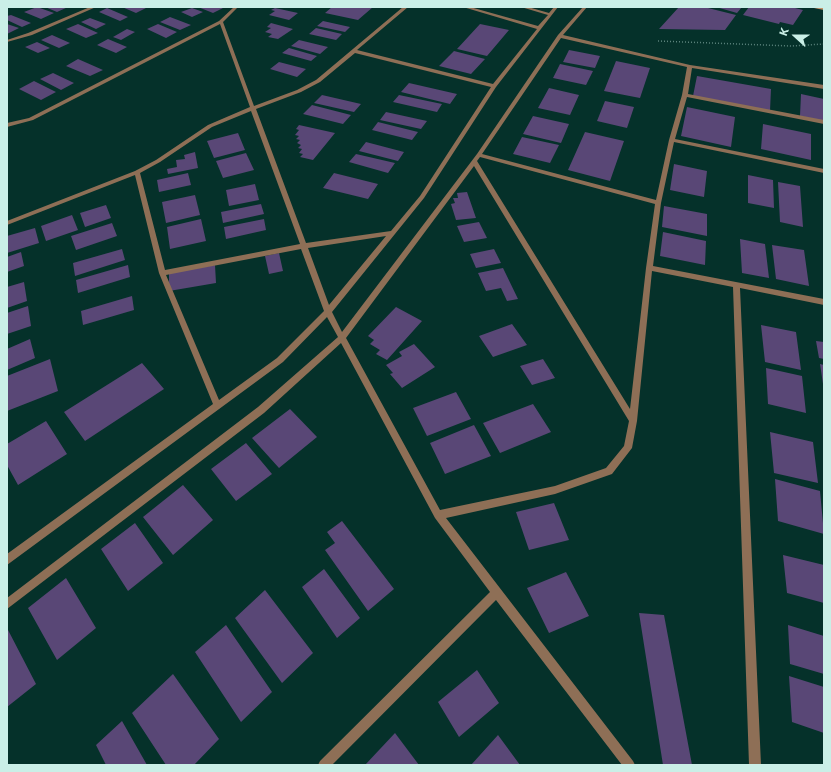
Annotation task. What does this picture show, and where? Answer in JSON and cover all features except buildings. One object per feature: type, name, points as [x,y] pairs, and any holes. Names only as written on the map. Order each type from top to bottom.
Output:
[{"type":"main road","points":[[816,7],[824,9]]},
{"type":"street","points":[[7,41],[30,34],[94,7]]},
{"type":"street","points":[[7,125],[31,119],[221,22],[236,7]]},
{"type":"street","points":[[7,224],[137,172],[158,161],[210,126],[299,91],[318,81],[406,7]]},
{"type":"street","points":[[464,7],[539,28]]},
{"type":"street","points":[[523,7],[550,14]]},
{"type":"street","points":[[7,560],[280,360],[328,312],[422,197],[494,86],[556,7]]},
{"type":"street","points":[[7,604],[262,410],[342,338],[479,155],[560,36],[585,7]]},
{"type":"street","points":[[221,22],[328,312],[438,515],[629,765]]},
{"type":"street","points":[[560,36],[690,66],[824,88]]},
{"type":"street","points":[[354,51],[494,86]]},
{"type":"street","points":[[438,515],[555,490],[609,471],[628,448],[633,421],[649,268],[658,203],[672,140],[685,95],[690,66]]},
{"type":"street","points":[[685,95],[824,122]]},
{"type":"street","points":[[672,140],[824,171]]},
{"type":"street","points":[[479,155],[658,203]]},
{"type":"street","points":[[474,161],[633,421]]},
{"type":"street","points":[[137,172],[162,273],[218,406]]},
{"type":"street","points":[[162,273],[303,246],[393,233]]},
{"type":"street","points":[[649,268],[824,302]]},
{"type":"street","points":[[736,284],[755,765]]},
{"type":"street","points":[[324,765],[496,592]]},
{"type":"path","points":[[657,41],[791,46],[824,44]]}]
